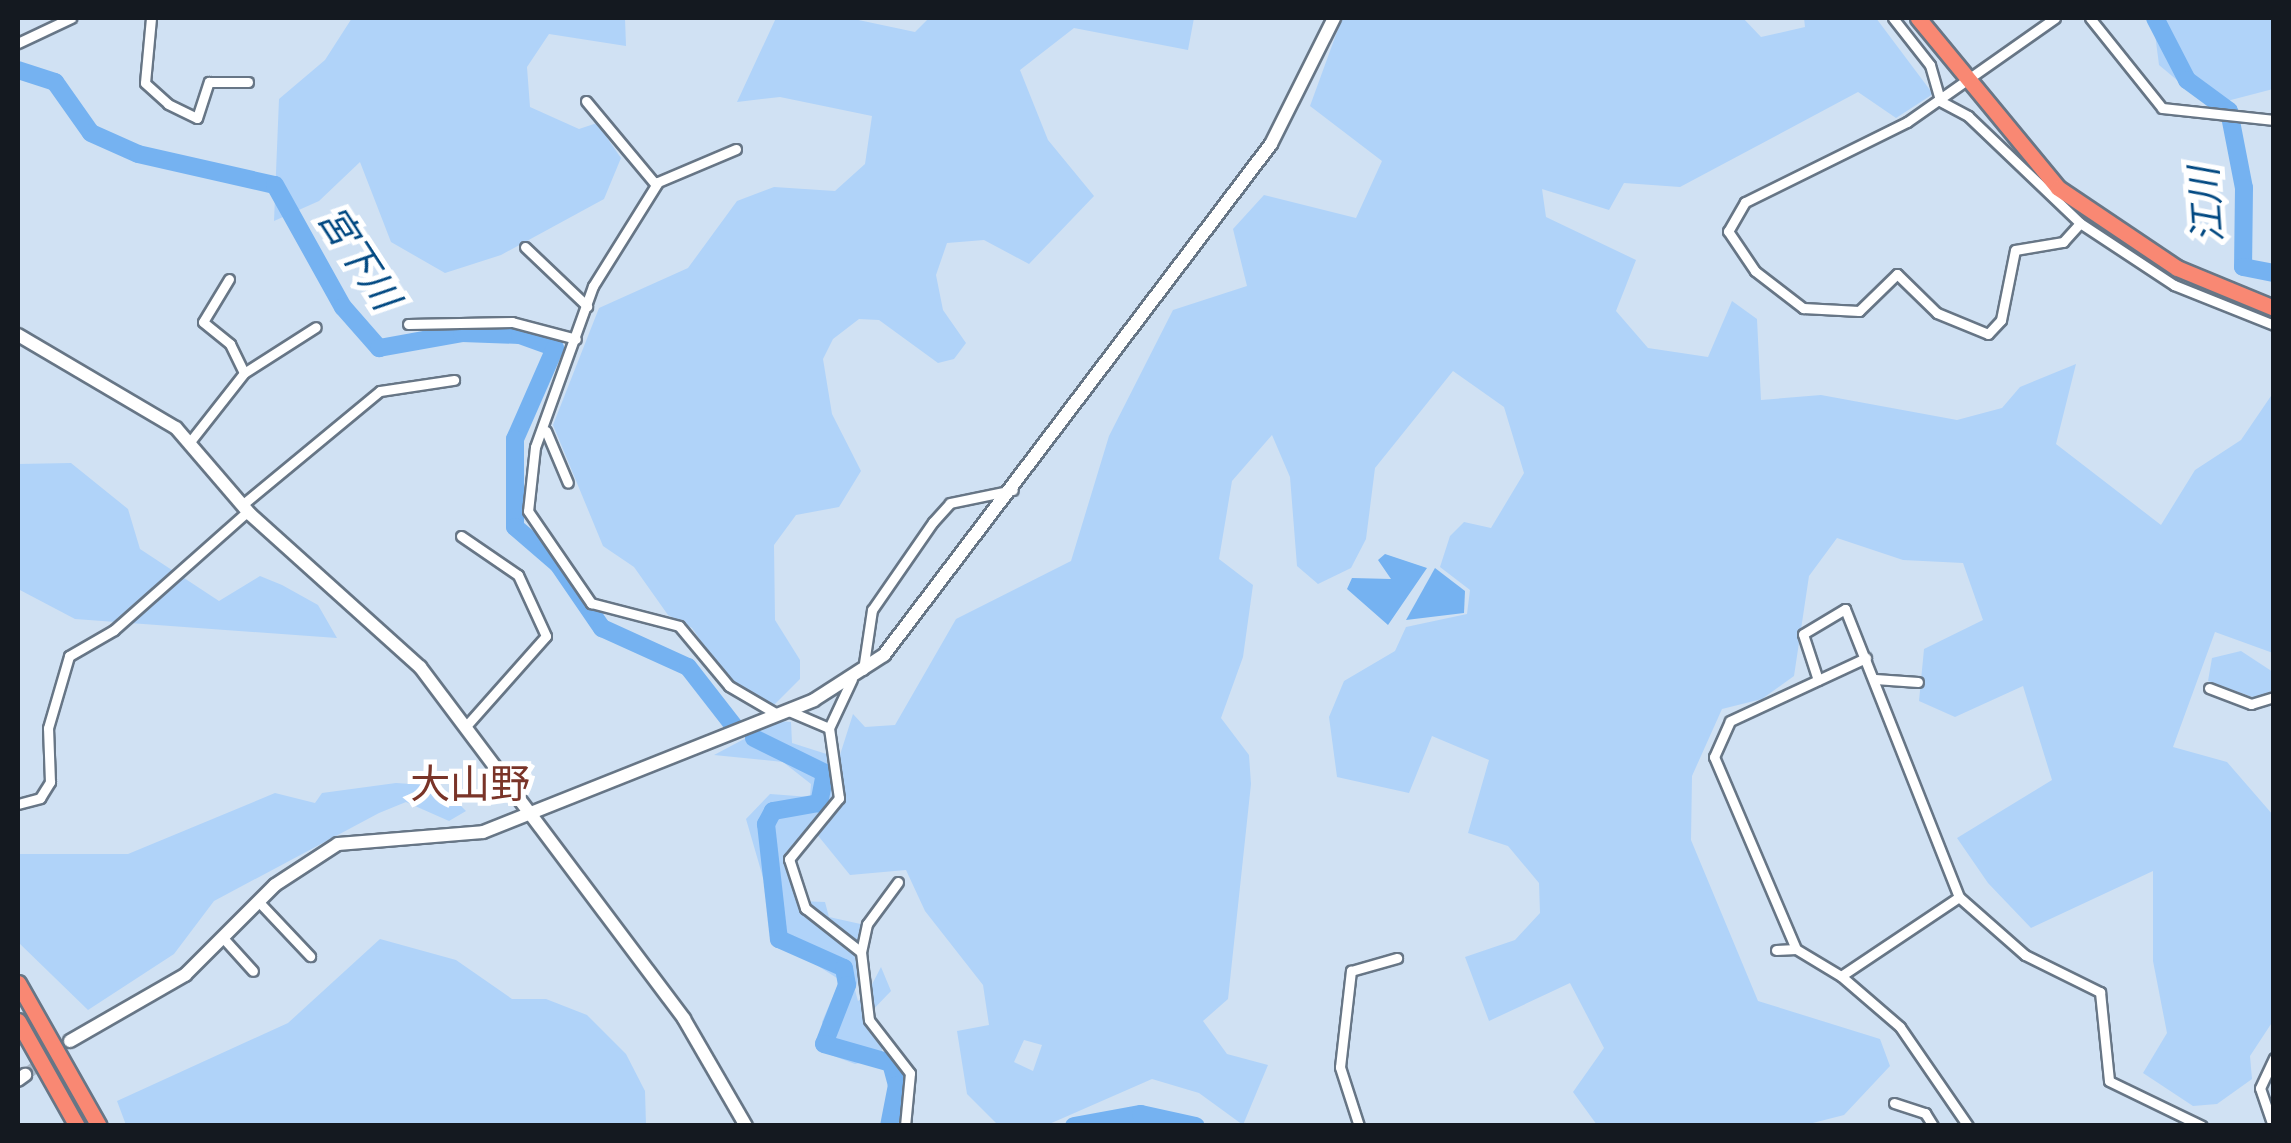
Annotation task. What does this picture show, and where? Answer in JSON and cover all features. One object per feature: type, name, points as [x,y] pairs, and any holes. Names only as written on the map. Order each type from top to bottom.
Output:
[{"type":"highway","points":[[1918,18],[1966,80],[2090,212],[2177,268],[2274,308]]},
{"type":"highway","points":[[18,982],[100,1126]]},
{"type":"highway","points":[[18,1021],[77,1126]]},
{"type":"street","points":[[18,44],[71,18]]},
{"type":"street","points":[[151,18],[145,83],[168,104],[197,118],[209,82],[248,82]]},
{"type":"street","points":[[70,1041],[185,975],[258,901],[352,838],[460,837],[784,713],[858,675],[908,634],[1271,144],[1334,18]]},
{"type":"street","points":[[1893,18],[1930,66],[1940,101],[1968,116],[2080,223],[2174,284],[2274,325]]},
{"type":"street","points":[[2055,18],[1940,101],[1746,202],[1728,231],[1774,290],[1818,312],[1859,310],[1897,274],[1937,313],[1988,334],[2001,320],[2014,250],[2063,242],[2080,223]]},
{"type":"street","points":[[2090,18],[2162,108],[2274,120]]},
{"type":"street","points":[[586,101],[656,185]]},
{"type":"street","points":[[736,150],[656,185],[586,306],[546,432],[532,458],[528,511],[584,595],[612,615],[679,626],[728,686],[784,713],[829,728]]},
{"type":"street","points":[[526,246],[586,306]]},
{"type":"street","points":[[229,279],[203,322],[230,344],[244,374]]},
{"type":"street","points":[[408,324],[512,322],[576,339]]},
{"type":"street","points":[[190,443],[244,374],[316,327]]},
{"type":"street","points":[[18,336],[164,418],[245,508],[420,667],[684,1019],[746,1126]]},
{"type":"street","points":[[18,804],[40,798],[50,782],[48,728],[69,656],[114,630],[245,508],[380,391],[454,380]]},
{"type":"street","points":[[546,432],[568,483]]},
{"type":"street","points":[[860,952],[805,908],[790,859],[840,798],[829,728],[858,675],[872,610],[932,522],[950,502],[1016,492]]},
{"type":"street","points":[[461,536],[518,575],[546,636],[467,725]]},
{"type":"street","points":[[1818,680],[1802,640],[1809,624],[1845,608],[1959,897],[2025,955],[2100,992],[2109,1081],[2202,1126]]},
{"type":"street","points":[[1796,949],[1712,764],[1730,721],[1866,658]]},
{"type":"street","points":[[1875,679],[1918,682]]},
{"type":"street","points":[[2209,688],[2250,704],[2274,697]]},
{"type":"street","points":[[898,882],[867,924],[860,952],[869,1020],[910,1072],[905,1126]]},
{"type":"street","points":[[1841,976],[1959,897]]},
{"type":"street","points":[[258,901],[310,956]]},
{"type":"street","points":[[224,939],[252,971]]},
{"type":"street","points":[[1776,950],[1796,949],[1841,976],[1918,1043],[1968,1126]]},
{"type":"street","points":[[1359,1126],[1340,1067],[1351,970],[1397,958]]},
{"type":"street","points":[[2272,1126],[2260,1088],[2274,1058]]},
{"type":"street","points":[[1894,1102],[1925,1113],[1933,1126]]},
{"type":"shaded area","points":[[352,18],[625,18],[626,46],[549,34],[527,67],[530,107],[579,129],[597,123],[621,158],[604,199],[501,255],[445,273],[391,242],[360,162],[319,201],[274,221],[279,99],[325,60]]},
{"type":"shaded area","points":[[776,18],[849,18],[915,32],[929,18],[1194,18],[1188,50],[1074,28],[1020,70],[1048,140],[1094,196],[1029,264],[984,240],[947,243],[936,275],[943,310],[966,343],[954,359],[938,363],[879,320],[859,319],[833,339],[823,359],[832,414],[861,471],[839,507],[796,515],[774,545],[775,620],[800,660],[800,679],[772,707],[727,679],[692,628],[668,615],[634,567],[603,546],[553,425],[599,308],[688,268],[737,201],[774,187],[835,191],[865,164],[872,116],[780,97],[737,102]]},
{"type":"shaded area","points":[[1342,18],[1743,18],[1761,37],[1805,27],[1804,18],[1876,18],[1933,94],[1896,118],[1858,92],[1680,187],[1624,183],[1609,210],[1542,189],[1546,217],[1636,260],[1616,311],[1648,348],[1708,357],[1732,301],[1757,319],[1761,400],[1821,395],[1957,420],[2002,408],[2020,387],[2076,364],[2056,444],[2161,525],[2195,470],[2241,440],[2273,393],[2273,653],[2215,632],[2173,747],[2227,762],[2273,815],[2273,1021],[2250,1056],[2252,1079],[2217,1104],[2193,1106],[2143,1073],[2167,1033],[2153,961],[2153,871],[2031,928],[1988,883],[1957,838],[2052,780],[2023,686],[1955,717],[1919,701],[1924,649],[1983,620],[1963,563],[1903,560],[1837,538],[1809,576],[1794,676],[1762,699],[1722,709],[1692,776],[1691,840],[1758,1001],[1880,1039],[1890,1066],[1844,1115],[1805,1125],[1597,1125],[1573,1092],[1604,1048],[1570,983],[1489,1021],[1465,957],[1515,940],[1540,913],[1539,883],[1508,846],[1468,833],[1489,760],[1432,736],[1409,793],[1337,777],[1329,717],[1344,681],[1395,651],[1406,627],[1467,614],[1470,590],[1440,567],[1450,536],[1464,522],[1491,528],[1524,473],[1504,407],[1453,371],[1375,468],[1366,539],[1351,568],[1318,584],[1297,566],[1290,477],[1272,435],[1232,481],[1219,559],[1253,585],[1243,657],[1221,718],[1249,755],[1251,784],[1228,999],[1203,1021],[1227,1054],[1268,1065],[1243,1125],[1199,1093],[1152,1079],[1047,1125],[998,1125],[967,1094],[957,1031],[989,1025],[983,985],[925,911],[906,870],[850,875],[811,827],[787,857],[798,901],[825,902],[829,917],[874,927],[855,990],[858,1001],[866,996],[881,967],[891,991],[865,1018],[883,1042],[881,1058],[855,1064],[831,1055],[822,1022],[840,980],[782,943],[746,819],[770,794],[810,797],[811,784],[783,762],[714,755],[778,721],[791,722],[792,743],[839,758],[853,714],[865,727],[895,725],[956,619],[1071,561],[1109,436],[1173,310],[1247,286],[1233,229],[1264,195],[1356,218],[1382,161],[1310,106]],"holes":[[[1024,1040],[1042,1045],[1033,1071],[1014,1062]]]},
{"type":"shaded area","points":[[2153,18],[2273,18],[2273,89],[2208,106],[2159,65]]},
{"type":"shaded area","points":[[71,463],[128,509],[140,549],[219,601],[260,576],[318,605],[337,638],[75,619],[18,589],[18,464]]},
{"type":"shaded area","points":[[1385,554],[1427,568],[1388,625],[1347,589],[1352,578],[1391,579],[1378,560]]},
{"type":"shaded area","points":[[1435,568],[1465,591],[1464,613],[1406,620]]},
{"type":"shaded area","points":[[2241,651],[2273,672],[2273,690],[2255,698],[2208,681],[2212,658]]},
{"type":"shaded area","points":[[396,783],[441,786],[466,811],[449,821],[406,802],[379,813],[214,901],[174,954],[88,1010],[18,942],[18,854],[128,854],[275,793],[315,803],[322,793]]},
{"type":"shaded area","points":[[380,939],[456,960],[512,999],[546,999],[587,1015],[626,1054],[645,1091],[646,1125],[126,1125],[117,1101],[288,1023]]},
{"type":"waterway","name":"江川","points":[[2155,18],[2187,80],[2229,111],[2244,188],[2243,267],[2274,273]]},
{"type":"waterway","name":"宮下川","points":[[18,70],[55,82],[91,133],[138,154],[275,185],[343,307],[379,348],[462,333],[520,335],[555,348],[515,439],[515,527],[558,564],[602,628],[688,667],[734,726]]},
{"type":"waterway","name":"宮下川","points":[[754,738],[825,773],[819,803],[773,811],[766,824],[779,939],[844,968],[847,985],[824,1044],[891,1063],[897,1085],[889,1126]]},
{"type":"waterway","name":"宮下川","points":[[1074,1126],[1141,1114],[1196,1126]]},
{"type":"tunnel","points":[[25,1075],[70,1041]]},
{"type":"district","name":"大山野","points":[[470,785]]}]
